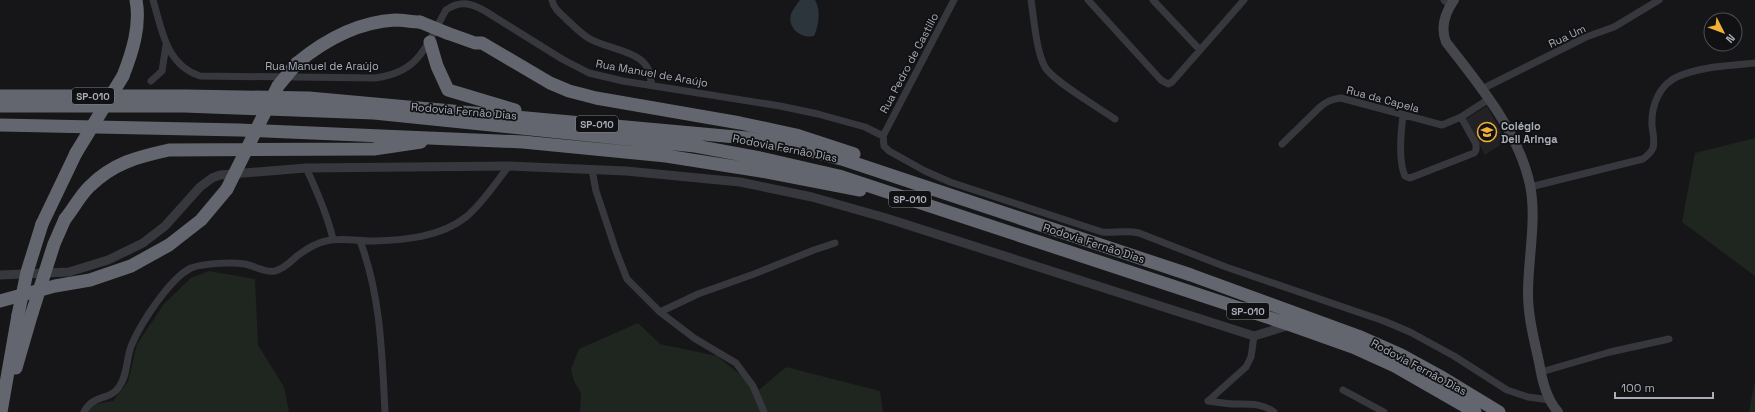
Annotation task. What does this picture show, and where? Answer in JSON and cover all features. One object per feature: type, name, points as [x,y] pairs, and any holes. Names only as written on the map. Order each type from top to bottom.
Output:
[{"type":"highway","points":[[1,412],[8,382],[8,367],[27,272],[42,224],[76,153],[123,76],[130,59],[135,37],[137,11],[136,0]]},
{"type":"highway","points":[[0,301],[55,286],[90,280],[131,266],[169,245],[195,224],[227,189],[278,86],[297,63],[316,47],[355,29],[374,23],[396,20],[420,22],[475,43],[482,42],[550,83],[569,91],[596,98],[740,123],[796,135],[943,184],[997,211]]},
{"type":"highway","points":[[430,42],[437,66],[448,90],[547,119]]},
{"type":"highway","name":"Rodovia Fernão Dias","points":[[0,96],[310,98],[747,138],[784,145],[845,160],[1191,275],[1358,336],[1401,355],[1443,378],[1499,412]]},
{"type":"highway","name":"Rodovia Fernão Dias","points":[[0,106],[184,106],[374,113],[695,146],[760,158],[839,176],[1292,325],[1353,347],[1395,366],[1475,412]]},
{"type":"highway","points":[[0,125],[240,130],[435,137],[523,142],[666,156],[761,171],[920,202]]},
{"type":"highway","points":[[8,382],[16,369],[54,244],[65,219],[89,187],[120,163],[169,150],[374,150],[416,143],[435,137]]},
{"type":"highway","points":[[784,145],[852,153]]},
{"type":"main road","points":[[1449,2],[1442,31],[1446,42],[1489,99],[1514,141],[1523,161],[1530,186],[1532,224],[1528,313],[1541,372],[1550,400],[1558,412]]},
{"type":"street","name":"Rua Manuel de Araújo","points":[[153,0],[166,43],[171,54],[182,67],[200,76],[375,78],[390,76],[411,65],[421,56],[430,42],[446,10],[459,4],[472,2],[562,59],[589,73],[818,114],[865,127],[883,136]]},
{"type":"street","points":[[552,0],[555,8],[590,39],[636,56],[646,64],[651,75],[651,85]]},
{"type":"street","name":"Rua Pedro de Castillo","points":[[883,136],[954,0]]},
{"type":"street","points":[[1031,0],[1040,56],[1045,67],[1055,77],[1115,119]]},
{"type":"street","points":[[1088,0],[1164,82],[1168,84],[1172,82],[1243,0]]},
{"type":"street","points":[[1154,0],[1200,50]]},
{"type":"street","name":"Rua Um","points":[[1482,89],[1586,37],[1614,27],[1659,0]]},
{"type":"street","points":[[151,81],[162,71],[166,43]]},
{"type":"street","points":[[1530,186],[1643,159],[1653,147],[1652,115],[1656,99],[1659,92],[1671,80],[1699,69],[1755,63]]},
{"type":"street","name":"Rua da Capela","points":[[1282,144],[1323,104],[1334,99],[1341,98],[1442,125],[1461,117],[1489,99]]},
{"type":"street","points":[[1403,115],[1401,150],[1403,171],[1405,176],[1410,178],[1467,156],[1476,150],[1476,144],[1461,117]]},
{"type":"street","points":[[883,136],[884,146],[889,151],[925,171],[950,182],[1102,232],[1116,233],[1127,230],[1138,233],[1226,267],[1384,321],[1410,332],[1454,356],[1507,390],[1528,398],[1550,400]]},
{"type":"street","points":[[84,412],[94,399],[112,394],[123,382],[132,344],[157,301],[183,274],[191,268],[215,264],[247,264],[274,272],[284,268],[306,250],[324,241],[333,239],[360,241],[408,239],[441,231],[467,216],[509,166]]},
{"type":"street","points":[[0,274],[69,272],[108,260],[143,243],[165,226],[200,187],[212,178],[220,175],[306,168],[509,166],[626,171],[740,182],[812,197],[886,218],[1254,336],[1292,325]]},
{"type":"street","points":[[306,168],[318,191],[329,221],[333,239]]},
{"type":"street","points":[[592,170],[596,191],[623,272],[634,286],[660,312],[694,338],[736,363],[753,386],[764,412]]},
{"type":"street","points":[[360,241],[371,275],[381,338],[385,412]]},
{"type":"street","points":[[660,312],[698,294],[835,243]]},
{"type":"street","points":[[1254,336],[1251,357],[1246,367],[1208,401],[1233,404],[1255,404],[1266,406],[1274,412]]},
{"type":"street","points":[[1541,372],[1610,352],[1669,339]]},
{"type":"street","points":[[1343,390],[1380,411]]},
{"type":"shaded area","points":[[800,0],[815,0],[817,4],[819,18],[814,36],[804,36],[800,34],[791,24],[791,14]]},
{"type":"shaded area","name":"Colégio Dell Aringa","points":[[1487,106],[1506,141],[1485,155],[1466,119]]},
{"type":"shaded area","points":[[1755,138],[1755,276],[1682,222],[1695,153]]},
{"type":"shaded area","points":[[209,271],[255,279],[258,345],[284,387],[289,412],[87,412],[95,404],[113,401],[128,382],[137,344],[164,304],[191,278]]},
{"type":"shaded area","points":[[638,323],[660,344],[717,356],[759,390],[786,367],[880,391],[883,412],[580,412],[581,393],[574,381],[571,369],[579,349]]},
{"type":"shaded area","points":[[1755,383],[1755,412],[1749,412],[1754,385]]},
{"type":"place","name":"Colégio Dell Aringa","points":[[1487,132]]}]
